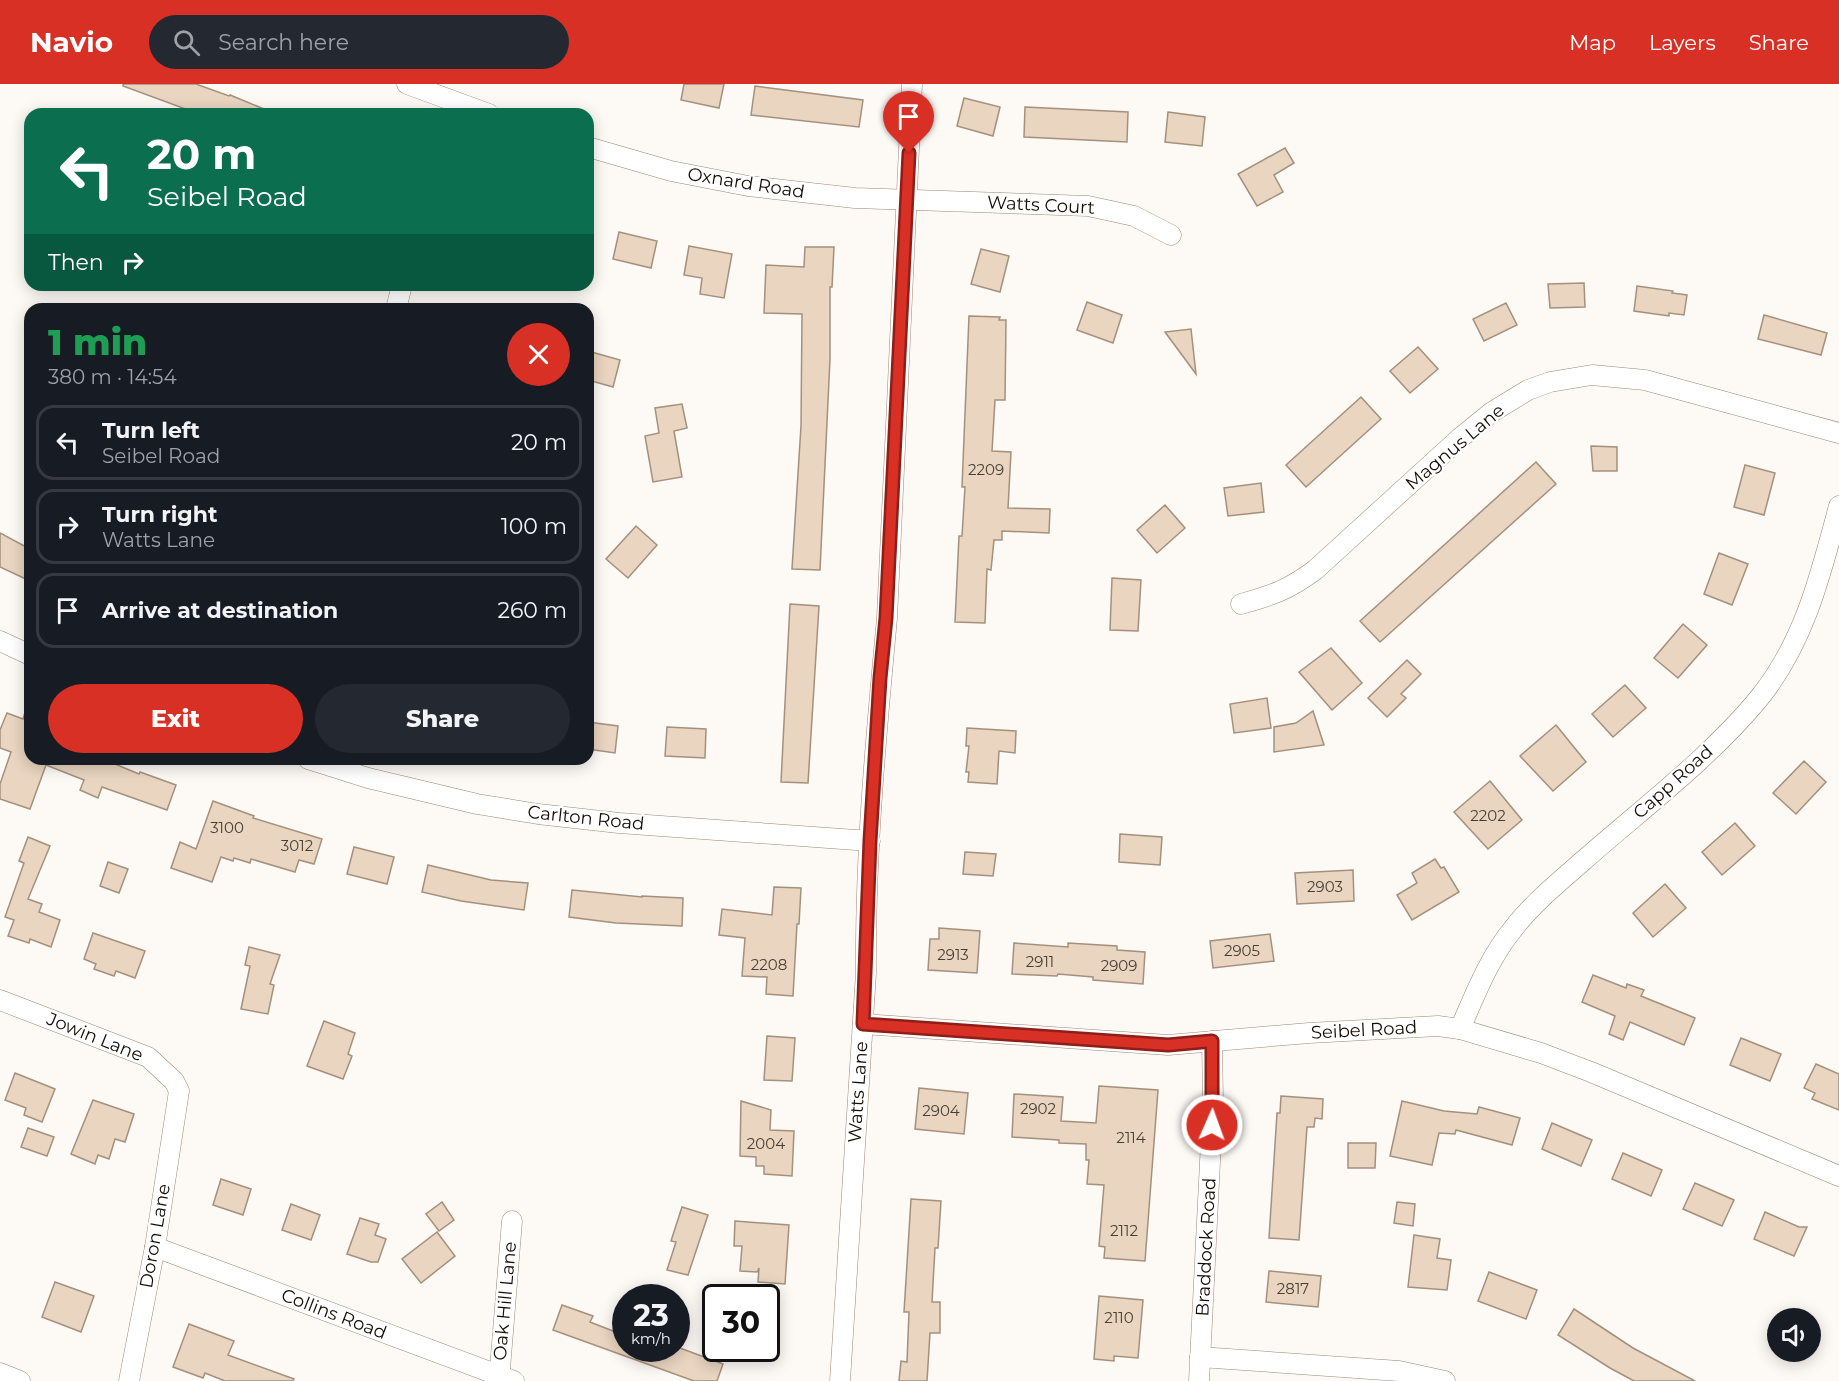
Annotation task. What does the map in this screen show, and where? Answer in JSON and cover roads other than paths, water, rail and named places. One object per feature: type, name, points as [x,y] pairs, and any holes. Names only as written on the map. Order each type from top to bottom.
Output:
[{"type":"street","points":[[406,84],[446,106]]},
{"type":"street","name":"Watts Lane","points":[[840,1381],[863,1024],[870,841],[886,618],[912,84]]},
{"type":"street","name":"Oxnard Road","points":[[594,149],[671,171],[748,186],[855,198],[906,199]]},
{"type":"street","name":"Watts Court","points":[[906,199],[1088,206],[1134,216],[1171,235]]},
{"type":"street","name":"Magnus Lane","points":[[1241,604],[1278,594],[1295,585],[1315,570],[1460,438],[1492,412],[1528,390],[1550,382],[1592,375],[1645,380],[1839,433]]},
{"type":"street","name":"Capp Road","points":[[1460,1029],[1483,979],[1512,929],[1551,889],[1710,750],[1761,696],[1800,633],[1816,590],[1839,506]]},
{"type":"street","points":[[0,641],[24,652]]},
{"type":"street","name":"Carlton Road","points":[[327,765],[368,778],[477,804],[538,814],[619,823],[870,841]]},
{"type":"street","name":"Jowin Lane","points":[[0,1000],[148,1057],[174,1080],[179,1090]]},
{"type":"street","name":"Seibel Road","points":[[863,1024],[1168,1045],[1438,1026],[1460,1029],[1541,1053],[1591,1072],[1839,1176]]},
{"type":"street","name":"Braddock Road","points":[[1199,1381],[1213,1102],[1212,1041]]},
{"type":"street","name":"Doron Lane","points":[[129,1381],[155,1247],[179,1090]]},
{"type":"street","name":"Oak Hill Lane","points":[[504,1379],[512,1221]]},
{"type":"street","name":"Collins Road","points":[[155,1247],[504,1379]]},
{"type":"street","points":[[1200,1357],[1399,1371],[1445,1381]]},
{"type":"street","points":[[0,1373],[20,1381]]}]
